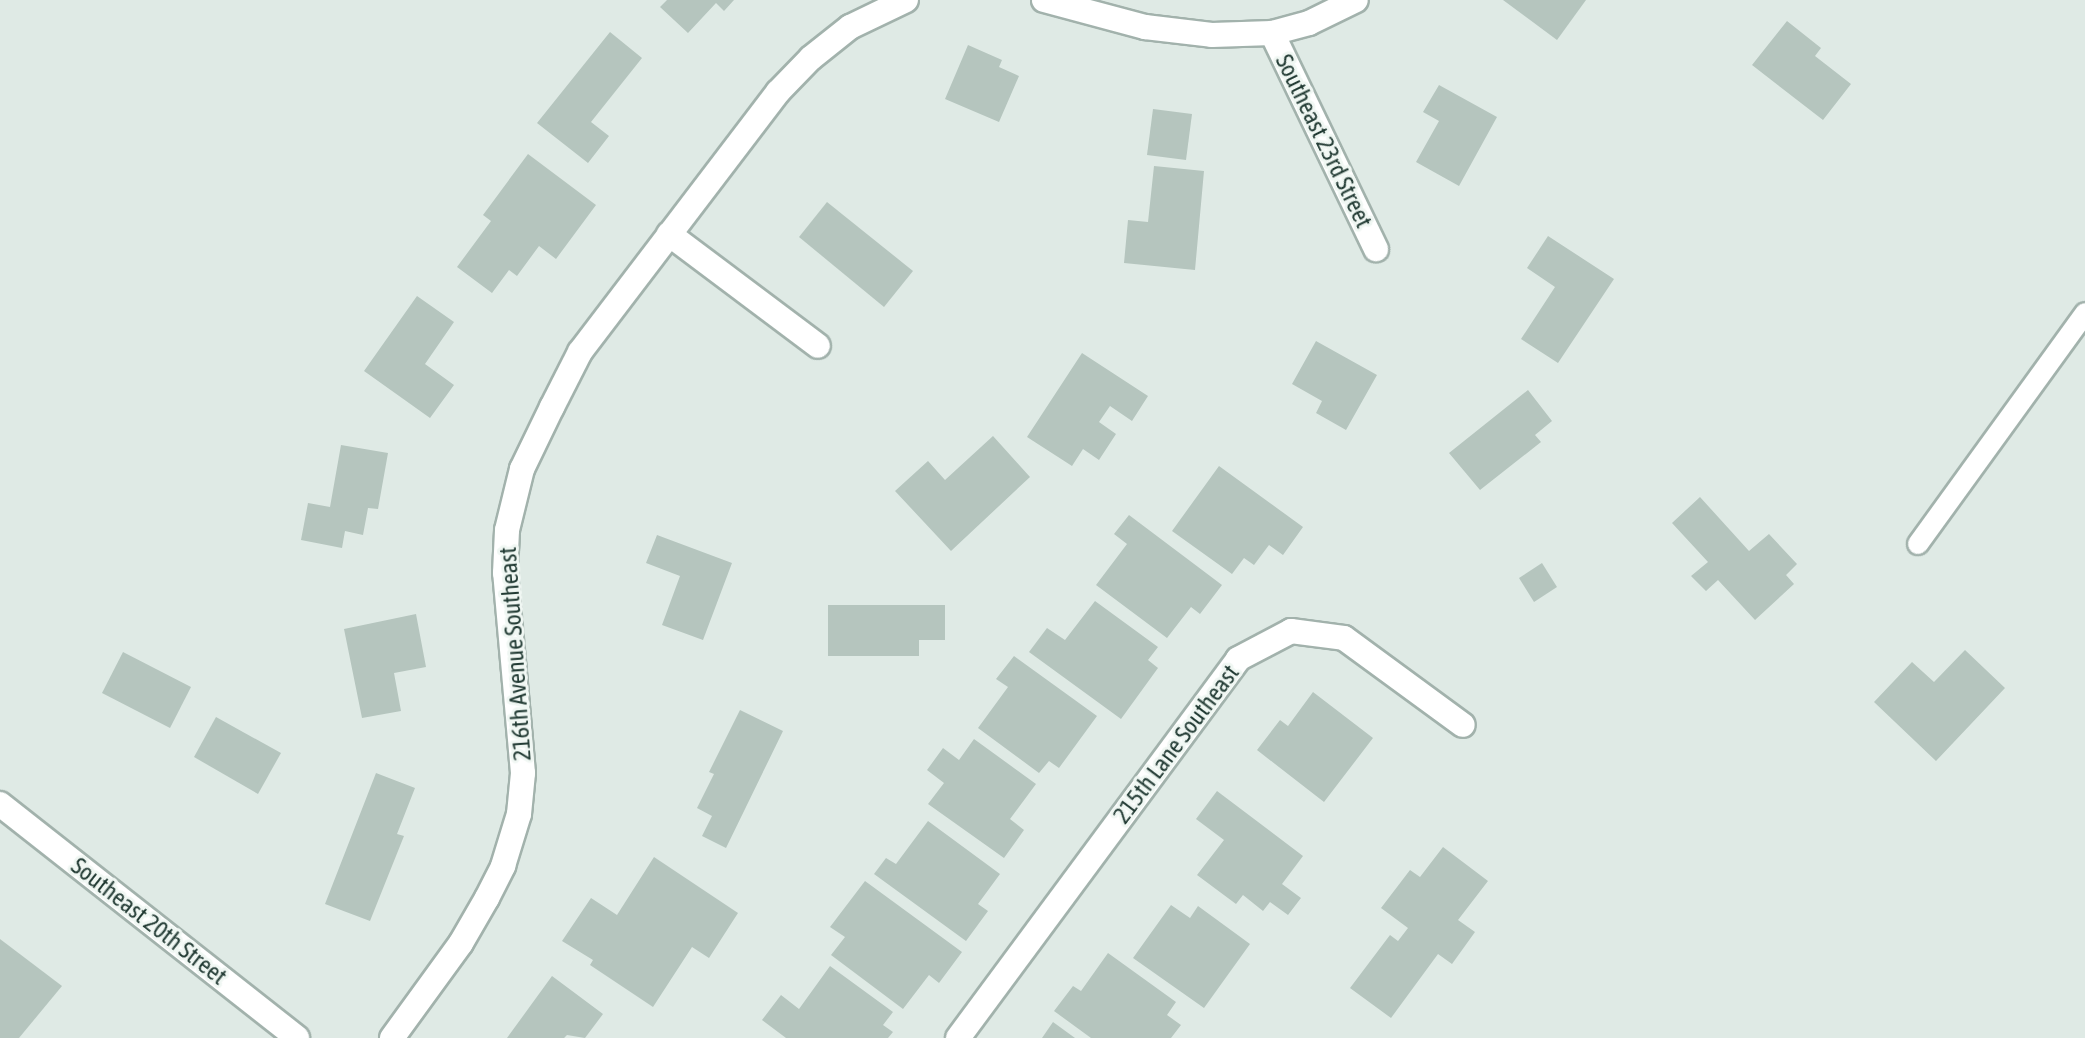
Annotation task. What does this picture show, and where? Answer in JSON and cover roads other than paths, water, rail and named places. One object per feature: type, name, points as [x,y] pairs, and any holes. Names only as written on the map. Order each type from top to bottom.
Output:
[{"type":"street","name":"216th Avenue Southeast","points":[[392,1038],[461,943],[487,898],[503,866],[519,814],[523,773],[505,573],[507,530],[522,469],[580,352],[778,92],[811,58],[850,27],[906,0]]},
{"type":"street","points":[[1044,0],[1145,27],[1212,35],[1272,33],[1309,23],[1356,0]]},
{"type":"street","name":"Southeast 23rd Street","points":[[1272,33],[1376,249]]},
{"type":"street","points":[[669,234],[818,346]]},
{"type":"street","name":"215th Lane Southeast","points":[[958,1038],[1238,659],[1291,631],[1344,638],[1463,725]]},
{"type":"street","name":"Southeast 20th Street","points":[[0,804],[297,1038]]},
{"type":"lane","points":[[1918,544],[2085,313]]}]
